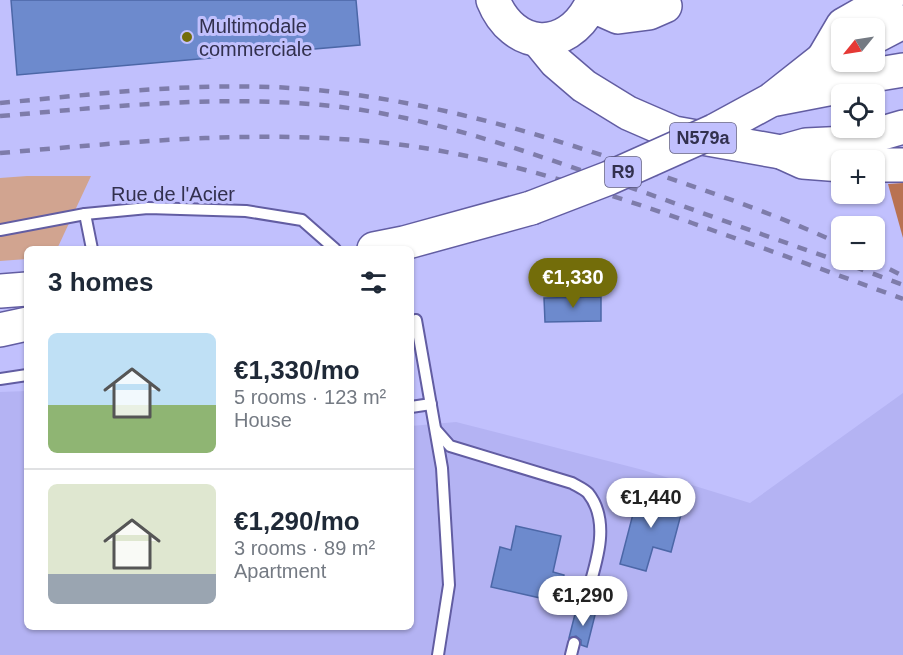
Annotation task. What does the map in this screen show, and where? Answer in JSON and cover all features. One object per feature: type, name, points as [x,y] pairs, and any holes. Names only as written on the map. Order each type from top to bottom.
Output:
[{"type":"main road","points":[[855,18],[887,0]]},
{"type":"main road","points":[[493,6],[518,34],[538,40],[555,39],[571,32],[583,20],[591,5],[618,17],[649,13],[665,6]]},
{"type":"main road","points":[[885,31],[903,22]]},
{"type":"main road","name":"N579a","points":[[538,40],[556,62],[584,86],[628,113],[674,133],[781,152],[803,162],[831,164]]},
{"type":"main road","name":"R9","points":[[389,246],[531,208],[663,154],[714,131],[771,100],[831,56]]},
{"type":"main road","points":[[771,100],[838,87],[879,74],[903,70]]},
{"type":"main road","points":[[781,152],[806,145],[848,143],[903,127]]},
{"type":"main road","points":[[885,165],[903,165]]},
{"type":"main road","points":[[0,330],[24,325]]},
{"type":"lane","name":"Rue de l'Acier","points":[[0,230],[85,214],[148,208],[246,211],[302,220],[332,246]]},
{"type":"lane","points":[[85,214],[91,246]]},
{"type":"lane","points":[[414,324],[442,468],[449,585],[438,655]]},
{"type":"lane","points":[[0,379],[24,375]]},
{"type":"lane","points":[[414,407],[431,404]]},
{"type":"lane","points":[[435,430],[450,446],[572,483],[587,492],[598,512],[601,537],[583,608]]},
{"type":"lane","points":[[571,655],[574,643]]},
{"type":"shaded area","points":[[91,176],[58,246],[24,246],[24,259],[0,261],[0,178]]},
{"type":"shaded area","points":[[903,183],[903,238],[888,184]]},
{"type":"shaded area","points":[[24,391],[24,630],[414,630],[414,426],[456,422],[643,470],[750,503],[903,393],[903,655],[0,655],[0,392]]},
{"type":"building","name":"Multimodale commerciale","points":[[11,0],[356,0],[360,45],[17,75]]},
{"type":"building","points":[[601,297],[601,321],[545,322],[544,298]]},
{"type":"building","points":[[639,491],[684,503],[671,552],[653,547],[646,571],[620,564]]},
{"type":"building","points":[[516,526],[561,536],[553,572],[564,575],[558,602],[491,587],[500,547],[511,550]]},
{"type":"building","points":[[576,610],[582,615],[588,614],[590,610],[596,611],[587,647],[581,645],[581,640],[576,636],[569,638]]},
{"type":"railway","points":[[0,103],[163,89],[245,86],[326,91],[412,104],[495,123],[577,147],[752,207],[831,240]]},
{"type":"railway","points":[[0,116],[161,103],[241,101],[358,109],[429,124],[534,154],[903,285]]},
{"type":"railway","points":[[0,153],[148,141],[247,137],[346,139],[434,150],[472,157],[583,186],[903,299]]},
{"type":"railway","points":[[885,267],[903,276]]},
{"type":"place","name":"Multimodale commerciale","points":[[187,37]]}]
